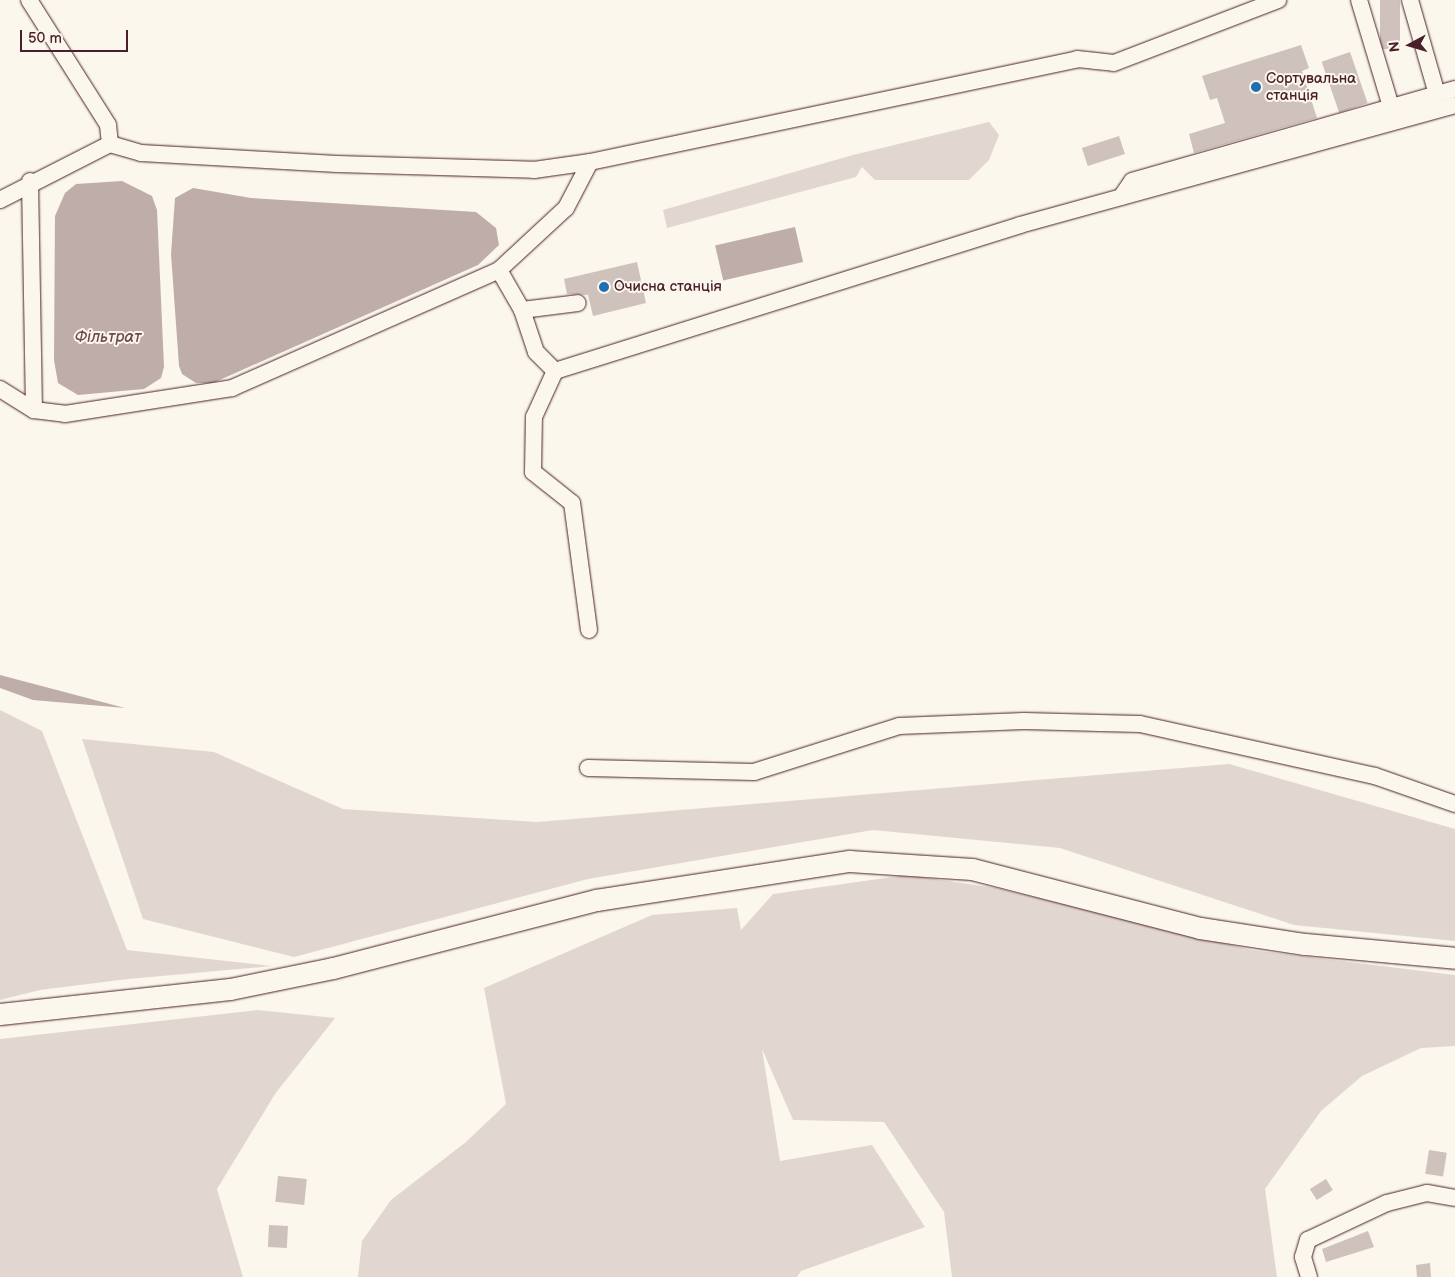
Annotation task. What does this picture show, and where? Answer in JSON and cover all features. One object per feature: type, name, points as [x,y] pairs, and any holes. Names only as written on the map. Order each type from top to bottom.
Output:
[{"type":"main road","points":[[0,1014],[230,989],[333,968],[596,900],[849,861],[972,869],[1200,928],[1304,944],[1455,958]]},
{"type":"street","points":[[29,0],[108,125],[110,144]]},
{"type":"street","points":[[0,200],[30,182],[110,144],[141,152],[337,164],[534,170],[590,162],[1077,59],[1114,63],[1278,0]]},
{"type":"street","points":[[1359,0],[1391,107]]},
{"type":"street","points":[[1410,0],[1437,94]]},
{"type":"street","points":[[1121,197],[1132,181],[1455,89]]},
{"type":"street","points":[[589,630],[572,502],[533,472],[534,417],[555,371],[1121,197],[1455,105]]},
{"type":"street","points":[[2,392],[34,410],[65,414],[232,388],[499,270],[566,208],[590,162]]},
{"type":"street","points":[[30,182],[34,410]]},
{"type":"street","points":[[499,270],[522,310],[536,352],[555,371]]},
{"type":"street","points":[[522,310],[578,303]]},
{"type":"street","points":[[588,768],[754,772],[899,726],[1024,721],[1140,724],[1375,776],[1455,804]]},
{"type":"street","points":[[1309,1277],[1302,1257],[1308,1240],[1387,1203],[1427,1193],[1455,1198]]},
{"type":"shaded area","points":[[989,122],[999,135],[989,160],[969,180],[875,180],[862,167],[856,177],[667,228],[663,210],[853,155]]},
{"type":"shaded area","points":[[0,710],[42,731],[127,950],[272,966],[128,979],[40,990],[0,1000]]},
{"type":"shaded area","points":[[82,739],[214,752],[343,809],[537,822],[1229,764],[1455,829],[1455,941],[1294,925],[1060,848],[873,830],[588,879],[294,957],[143,919]]},
{"type":"shaded area","points":[[906,875],[996,888],[1252,950],[1455,975],[1455,1046],[1421,1048],[1362,1076],[1321,1111],[1265,1189],[1277,1277],[952,1277],[944,1212],[884,1122],[793,1120],[762,1049],[780,1161],[872,1145],[925,1227],[801,1271],[797,1277],[358,1277],[362,1241],[391,1200],[466,1142],[506,1104],[484,988],[652,915],[737,908],[741,930],[773,894]]},
{"type":"shaded area","points":[[258,1010],[335,1018],[275,1094],[217,1189],[243,1277],[0,1277],[0,1039]]},
{"type":"water","name":"Фільтрат","points":[[122,181],[152,196],[157,210],[164,367],[161,378],[144,389],[78,395],[58,383],[54,360],[55,216],[65,193],[76,184]]},
{"type":"water","points":[[193,188],[251,198],[476,212],[496,228],[499,245],[478,265],[213,383],[196,383],[182,374],[179,366],[171,254],[175,198]]},
{"type":"water","points":[[795,227],[803,262],[723,281],[715,245]]},
{"type":"water","points":[[0,675],[125,708],[33,700],[0,688]]},
{"type":"building","points":[[1380,0],[1400,0],[1400,49],[1380,49]]},
{"type":"building","name":"Сортувальна станція","points":[[1301,45],[1309,68],[1302,71],[1317,118],[1194,153],[1189,134],[1225,123],[1217,98],[1210,100],[1202,76]]},
{"type":"building","points":[[1350,52],[1368,103],[1339,113],[1322,62]]},
{"type":"building","points":[[1119,136],[1125,154],[1088,166],[1082,148]]},
{"type":"building","name":"Очисна станція","points":[[637,262],[646,303],[593,316],[588,295],[567,294],[564,279]]},
{"type":"building","points":[[1429,1150],[1447,1153],[1443,1177],[1425,1174]]},
{"type":"building","points":[[278,1176],[307,1179],[304,1205],[275,1202]]},
{"type":"building","points":[[1326,1179],[1333,1190],[1317,1200],[1310,1189]]},
{"type":"building","points":[[269,1225],[288,1226],[287,1248],[268,1247]]},
{"type":"building","points":[[1368,1231],[1374,1247],[1326,1262],[1322,1249]]},
{"type":"building","points":[[1430,1263],[1431,1277],[1417,1277],[1416,1265]]},
{"type":"place","name":"Сортувальна станція","points":[[1256,87]]},
{"type":"place","name":"Очисна станція","points":[[604,287]]}]
